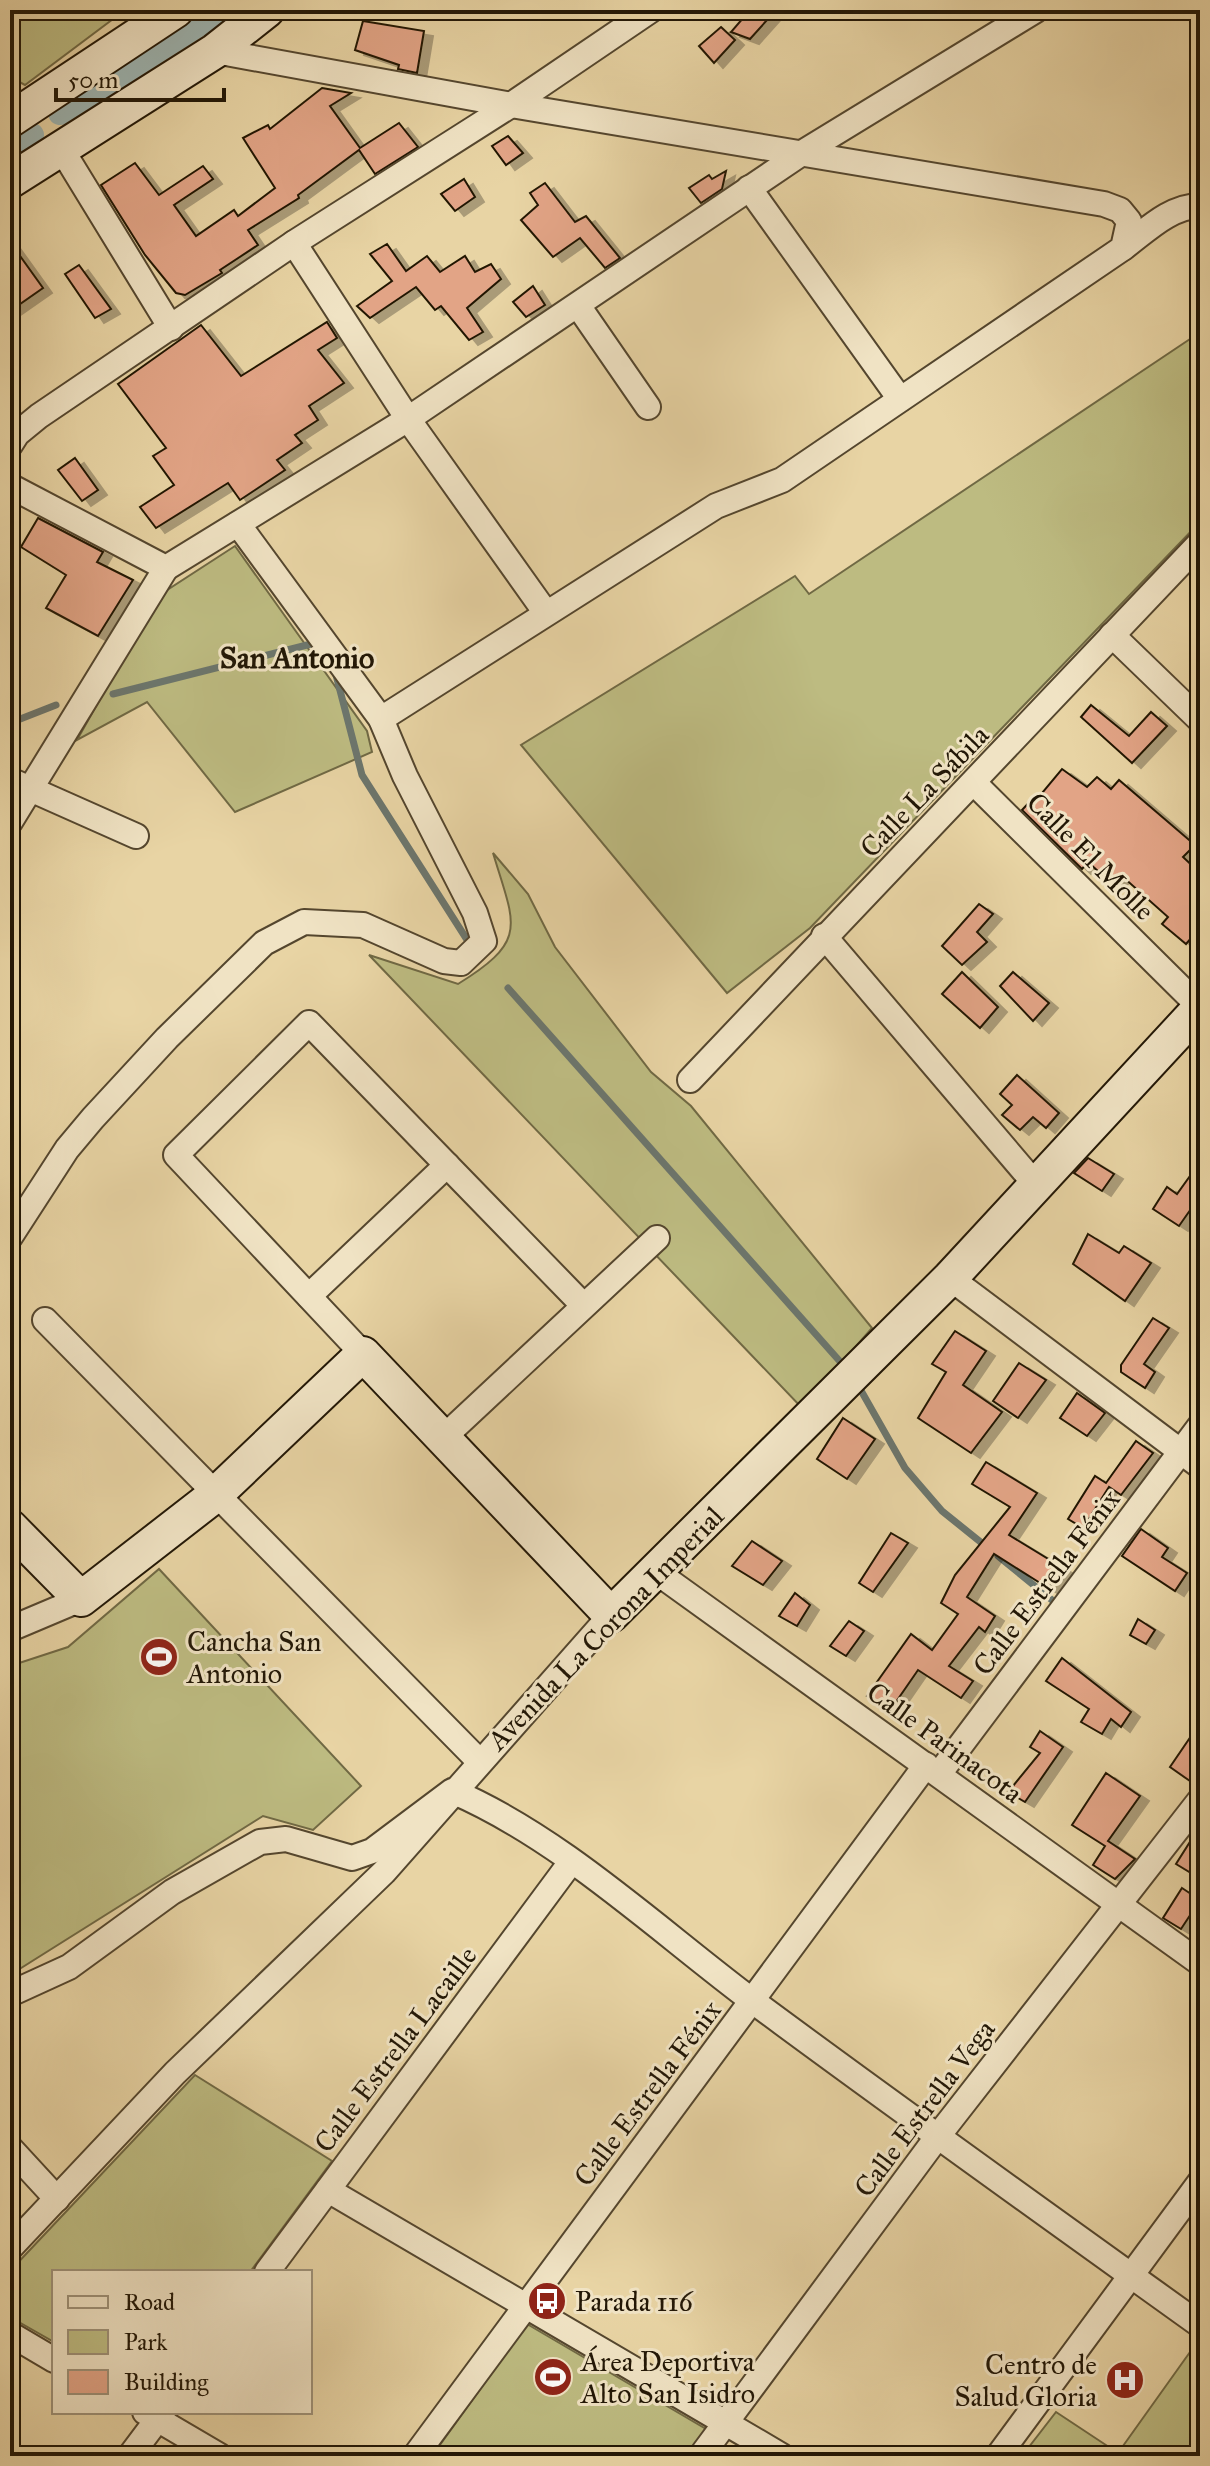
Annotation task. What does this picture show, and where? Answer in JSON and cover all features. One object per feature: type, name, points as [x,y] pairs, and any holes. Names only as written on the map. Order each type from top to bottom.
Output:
[{"type":"street","points":[[171,328],[62,150],[16,107],[176,10]]},
{"type":"street","points":[[10,181],[215,51],[267,10]]},
{"type":"street","points":[[10,445],[17,434],[39,416],[294,243],[511,105],[651,10]]},
{"type":"street","points":[[10,822],[19,785],[166,568],[408,419],[579,307],[802,153],[1036,10]]},
{"type":"street","points":[[215,51],[511,105],[1104,204],[1120,210],[1129,221],[1123,248]]},
{"type":"street","points":[[749,188],[900,399]]},
{"type":"street","points":[[381,719],[716,506],[782,480],[1123,248],[1162,218],[1196,203]]},
{"type":"street","points":[[294,243],[408,419],[546,613]]},
{"type":"street","points":[[579,307],[648,407]]},
{"type":"street","points":[[10,486],[166,568]]},
{"type":"street","points":[[10,1237],[67,1149],[93,1118],[167,1038],[264,943],[304,922],[363,925],[444,961],[461,963],[484,941],[475,913],[405,776],[381,719],[238,524]]},
{"type":"street","name":"Calle La Sábila","points":[[690,1080],[1200,543]]},
{"type":"street","points":[[1112,635],[1200,720]]},
{"type":"street","name":"Calle El Molle","points":[[974,783],[1200,1007]]},
{"type":"street","points":[[19,785],[136,836]]},
{"type":"street","points":[[824,936],[1036,1185]]},
{"type":"street","name":"Avenida La Corona Imperial","points":[[10,2248],[175,2073],[384,1872],[452,1791],[611,1615],[950,1278],[1200,1007]]},
{"type":"street","points":[[582,1304],[309,1023],[176,1155],[611,1615]]},
{"type":"street","points":[[309,1296],[447,1165]]},
{"type":"street","points":[[444,1437],[582,1304],[657,1238]]},
{"type":"street","points":[[950,1278],[1191,1459]]},
{"type":"street","points":[[45,1320],[479,1761]]},
{"type":"street","points":[[10,1629],[81,1599],[215,1495],[363,1354]]},
{"type":"street","name":"Calle Estrella Fénix","points":[[415,2456],[753,2001],[933,1770],[1191,1459],[1200,1426]]},
{"type":"street","points":[[10,1527],[81,1599]]},
{"type":"street","name":"Calle Parinacota","points":[[655,1571],[1200,1963]]},
{"type":"street","points":[[10,1994],[69,1967],[172,1892],[260,1842],[286,1839],[352,1858],[383,1844],[452,1791],[493,1808],[571,1862],[753,2001],[1200,2325]]},
{"type":"street","name":"Calle Estrella Vega","points":[[701,2456],[938,2136],[1200,1800]]},
{"type":"street","name":"Calle Estrella Lacaille","points":[[268,2270],[571,1862]]},
{"type":"street","points":[[10,2148],[57,2199]]},
{"type":"street","points":[[998,2456],[1200,2182]]},
{"type":"street","points":[[328,2190],[528,2304],[782,2456]]},
{"type":"street","points":[[10,2334],[52,2359]]},
{"type":"street","points":[[130,2456],[155,2414],[220,2456]]},
{"type":"green space","points":[[10,10],[125,10],[25,85],[10,77]]},
{"type":"green space","points":[[1196,335],[1200,340],[1200,522],[810,928],[727,993],[521,745],[795,576],[809,594]]},
{"type":"green space","points":[[235,546],[367,731],[372,752],[235,812],[147,702],[77,740],[158,596]]},
{"type":"green space","points":[[493,853],[528,894],[555,947],[651,1072],[691,1106],[872,1328],[802,1408],[369,955],[458,984],[481,969],[497,955],[510,929],[507,898]]},
{"type":"green space","points":[[159,1569],[361,1786],[313,1830],[263,1816],[10,1975],[10,1666],[68,1647]]},
{"type":"green space","points":[[195,2075],[332,2161],[251,2270],[52,2270],[52,2341],[10,2317],[10,2271]]},
{"type":"green space","name":"Área Deportiva Alto San Isidro","points":[[527,2324],[706,2429],[686,2456],[432,2456]]},
{"type":"green space","points":[[1200,2338],[1200,2456],[1022,2456],[1056,2412],[1118,2453]]},
{"type":"building","points":[[750,10],[776,10],[750,39],[731,32]]},
{"type":"building","points":[[363,21],[424,31],[417,73],[398,69],[399,65],[355,50]]},
{"type":"building","points":[[721,27],[735,40],[714,63],[699,46]]},
{"type":"building","points":[[322,88],[351,93],[330,106],[360,148],[399,123],[418,147],[375,174],[359,150],[298,195],[299,198],[248,230],[258,245],[220,270],[222,273],[185,295],[176,293],[145,255],[101,185],[135,163],[159,195],[203,166],[213,179],[174,205],[196,236],[234,210],[238,216],[275,188],[243,138],[268,125],[270,129]]},
{"type":"building","points":[[508,136],[523,153],[506,165],[492,146]]},
{"type":"building","points":[[726,171],[722,189],[701,203],[689,188],[709,175],[712,179]]},
{"type":"building","points":[[464,179],[475,197],[455,211],[441,194]]},
{"type":"building","points":[[545,183],[575,222],[586,216],[620,258],[605,268],[580,238],[553,257],[521,220],[538,205],[530,193]]},
{"type":"building","points":[[10,242],[43,288],[10,311]]},
{"type":"building","points":[[387,244],[406,271],[427,256],[440,272],[465,256],[475,272],[491,264],[501,279],[467,308],[483,332],[469,340],[441,306],[435,310],[416,287],[370,318],[357,306],[392,281],[370,254]]},
{"type":"building","points":[[79,265],[111,309],[95,318],[65,274]]},
{"type":"building","points":[[533,286],[545,305],[526,317],[513,302]]},
{"type":"building","points":[[327,322],[337,338],[318,350],[344,383],[309,406],[318,420],[295,435],[302,443],[277,460],[285,470],[240,500],[228,483],[156,528],[140,507],[174,485],[153,456],[166,448],[118,384],[201,325],[241,376]]},
{"type":"building","points":[[75,458],[98,490],[82,501],[58,470]]},
{"type":"building","points":[[38,518],[103,552],[97,562],[133,580],[98,636],[46,608],[66,575],[21,547]]},
{"type":"building","points":[[1091,705],[1129,736],[1151,712],[1167,726],[1132,763],[1081,717]]},
{"type":"building","points":[[1062,769],[1087,787],[1097,777],[1111,789],[1119,780],[1195,845],[1183,857],[1200,873],[1200,928],[1186,944],[1162,924],[1168,917],[1122,876],[1113,885],[1088,862],[1082,869],[1022,810],[1035,796],[1038,798]]},
{"type":"building","points":[[979,904],[993,914],[977,932],[987,942],[962,965],[942,946]]},
{"type":"building","points":[[962,972],[998,1007],[980,1028],[942,994]]},
{"type":"building","points":[[1013,972],[1049,1003],[1033,1021],[1000,986]]},
{"type":"building","points":[[1017,1075],[1059,1113],[1046,1128],[1033,1117],[1020,1130],[1002,1115],[1012,1105],[1000,1094]]},
{"type":"building","points":[[1088,1158],[1114,1174],[1102,1191],[1074,1173]]},
{"type":"building","points":[[1200,1162],[1200,1196],[1179,1226],[1153,1209],[1167,1187],[1177,1194]]},
{"type":"building","points":[[1088,1234],[1119,1253],[1124,1246],[1151,1263],[1125,1301],[1073,1264]]},
{"type":"building","points":[[1153,1318],[1169,1328],[1144,1364],[1155,1372],[1145,1388],[1121,1372],[1121,1365]]},
{"type":"building","points":[[955,1331],[986,1351],[963,1385],[1002,1412],[971,1453],[918,1418],[946,1372],[932,1364]]},
{"type":"building","points":[[1019,1363],[1046,1380],[1018,1418],[993,1401]]},
{"type":"building","points":[[1077,1393],[1105,1413],[1087,1436],[1060,1418]]},
{"type":"building","points":[[843,1418],[875,1439],[847,1479],[817,1459]]},
{"type":"building","points":[[1136,1441],[1153,1453],[1121,1495],[1109,1487],[1083,1528],[1068,1519],[1095,1476],[1106,1483]]},
{"type":"building","points":[[986,1462],[1037,1493],[1009,1535],[1063,1568],[1048,1588],[994,1554],[967,1597],[995,1616],[985,1632],[979,1627],[949,1666],[973,1681],[961,1698],[918,1670],[889,1712],[867,1696],[911,1634],[932,1650],[958,1614],[941,1603],[955,1575],[1010,1507],[972,1484]]},
{"type":"building","points":[[1141,1529],[1168,1548],[1162,1557],[1187,1573],[1175,1591],[1122,1556]]},
{"type":"building","points":[[891,1533],[908,1543],[873,1592],[859,1583]]},
{"type":"building","points":[[752,1541],[782,1561],[763,1585],[732,1566]]},
{"type":"building","points":[[795,1593],[810,1605],[797,1626],[779,1616]]},
{"type":"building","points":[[1138,1619],[1155,1630],[1146,1644],[1130,1635]]},
{"type":"building","points":[[849,1621],[864,1631],[846,1656],[830,1646]]},
{"type":"building","points":[[1062,1658],[1131,1712],[1121,1727],[1111,1719],[1102,1734],[1081,1722],[1089,1709],[1046,1681]]},
{"type":"building","points":[[1200,1723],[1200,1785],[1197,1786],[1170,1767]]},
{"type":"building","points":[[1040,1731],[1063,1747],[1025,1802],[1008,1792],[1040,1753],[1030,1747]]},
{"type":"building","points":[[1106,1773],[1140,1796],[1108,1841],[1135,1859],[1115,1879],[1093,1865],[1105,1846],[1072,1825]]},
{"type":"building","points":[[1200,1826],[1200,1865],[1191,1873],[1176,1864]]},
{"type":"building","points":[[1182,1888],[1200,1900],[1181,1929],[1163,1918]]},
{"type":"waterway","points":[[60,113],[222,10]]},
{"type":"waterway","points":[[10,149],[32,135]]},
{"type":"waterway","points":[[113,694],[311,644],[319,646]]},
{"type":"waterway","points":[[335,671],[362,775],[471,946]]},
{"type":"waterway","points":[[10,723],[56,705]]},
{"type":"waterway","points":[[508,988],[844,1366]]},
{"type":"waterway","points":[[859,1387],[905,1468],[942,1511],[988,1548]]},
{"type":"waterway","points":[[998,1556],[1052,1600]]},
{"type":"place","name":"Cancha San Antonio","points":[[159,1657]]},
{"type":"place","name":"Parada 116","points":[[547,2301]]},
{"type":"place","name":"Área Deportiva Alto San Isidro","points":[[553,2377]]},
{"type":"place","name":"Centro de Salud Gloria","points":[[1125,2380]]},
{"type":"district","name":"San Antonio","points":[[297,658]]}]
